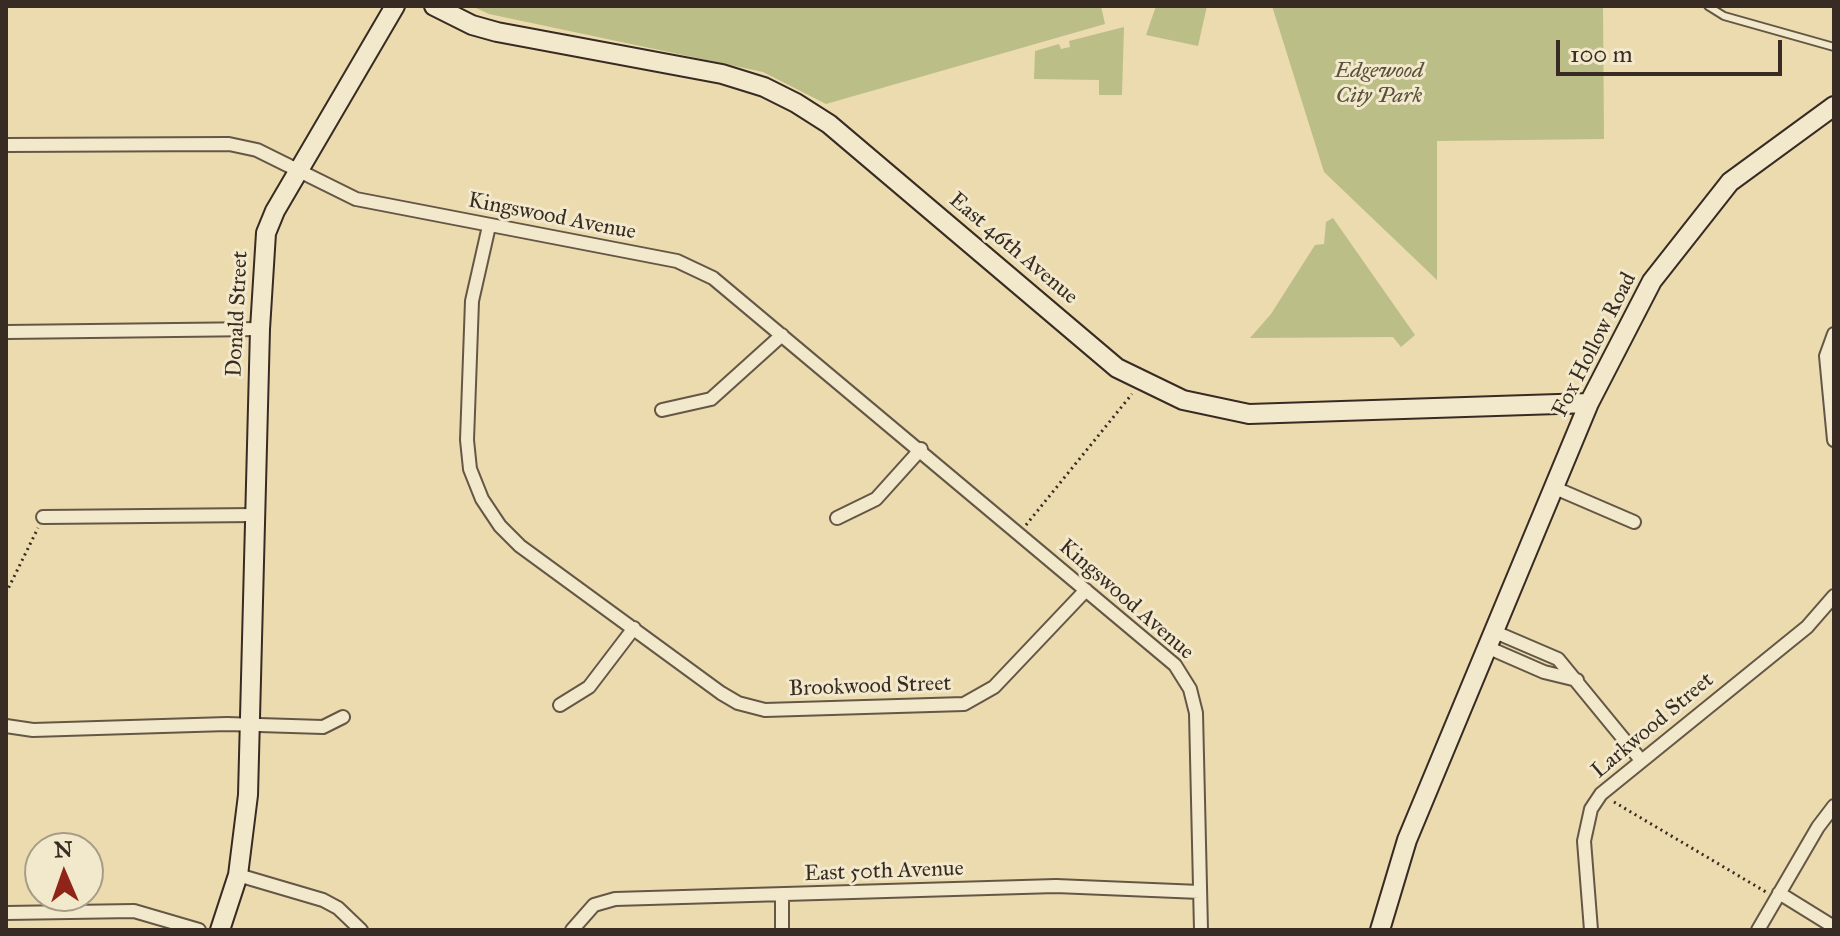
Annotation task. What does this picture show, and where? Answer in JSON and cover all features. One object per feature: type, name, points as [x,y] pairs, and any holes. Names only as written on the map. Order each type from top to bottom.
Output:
[{"type":"street","name":"Donald Street","points":[[220,930],[238,875],[245,839],[260,329],[266,233],[297,172],[395,6]]},
{"type":"street","name":"East 46th Avenue","points":[[434,6],[472,25],[497,32],[722,74],[764,87],[796,103],[829,124],[1096,351],[1142,382],[1183,400],[1244,413],[1589,403]]},
{"type":"street","name":"Fox Hollow Road","points":[[1380,930],[1407,840],[1589,403],[1652,281],[1730,182],[1834,106]]},
{"type":"street","name":"Kingswood Avenue","points":[[6,145],[229,144],[257,150],[297,172],[367,202],[689,265],[723,285],[1175,665],[1190,689],[1196,713],[1201,930]]},
{"type":"street","name":"Brookwood Street","points":[[489,226],[472,301],[467,440],[476,485],[491,515],[510,537],[700,679],[750,707],[787,710],[949,705],[976,700],[994,687],[1086,590]]},
{"type":"street","points":[[6,332],[260,329]]},
{"type":"street","points":[[1834,334],[1826,356],[1834,436]]},
{"type":"street","points":[[662,410],[711,399],[782,335]]},
{"type":"street","points":[[837,518],[876,499],[921,449]]},
{"type":"street","points":[[1555,488],[1634,522]]},
{"type":"street","points":[[43,517],[255,515]]},
{"type":"street","name":"Larkwood Street","points":[[1591,930],[1584,841],[1591,809],[1601,794],[1640,759],[1807,627],[1834,596]]},
{"type":"street","points":[[560,705],[589,687],[634,628]]},
{"type":"street","points":[[1492,640],[1558,659],[1640,759]]},
{"type":"street","points":[[6,726],[33,730],[328,726],[343,717]]},
{"type":"street","points":[[1758,930],[1834,806]]},
{"type":"street","points":[[238,875],[323,900],[338,908],[361,930]]},
{"type":"street","name":"East 50th Avenue","points":[[574,926],[594,905],[615,899],[1056,886],[1200,892]]},
{"type":"street","points":[[782,896],[782,930]]},
{"type":"street","points":[[1777,896],[1834,927]]},
{"type":"street","points":[[6,913],[124,910],[199,930]]},
{"type":"lane","points":[[1708,6],[1724,16],[1834,47]]},
{"type":"path","points":[[1019,534],[1142,382]]},
{"type":"path","points":[[6,593],[43,517]]},
{"type":"path","points":[[1601,794],[1777,896]]},
{"type":"green space","points":[[472,6],[1101,6],[1105,24],[826,104],[763,72],[489,14]]},
{"type":"green space","points":[[1156,6],[1207,6],[1198,46],[1146,35]]},
{"type":"green space","name":"Edgewood City Park","points":[[1272,6],[1603,6],[1604,139],[1437,141],[1437,280],[1324,172]]},
{"type":"green space","points":[[1124,27],[1122,95],[1099,95],[1099,80],[1034,79],[1035,51],[1059,44],[1061,49],[1070,47],[1069,41]]},
{"type":"green space","points":[[1333,218],[1415,335],[1401,347],[1393,337],[1250,338],[1271,314],[1315,245],[1324,244],[1326,222]]}]
